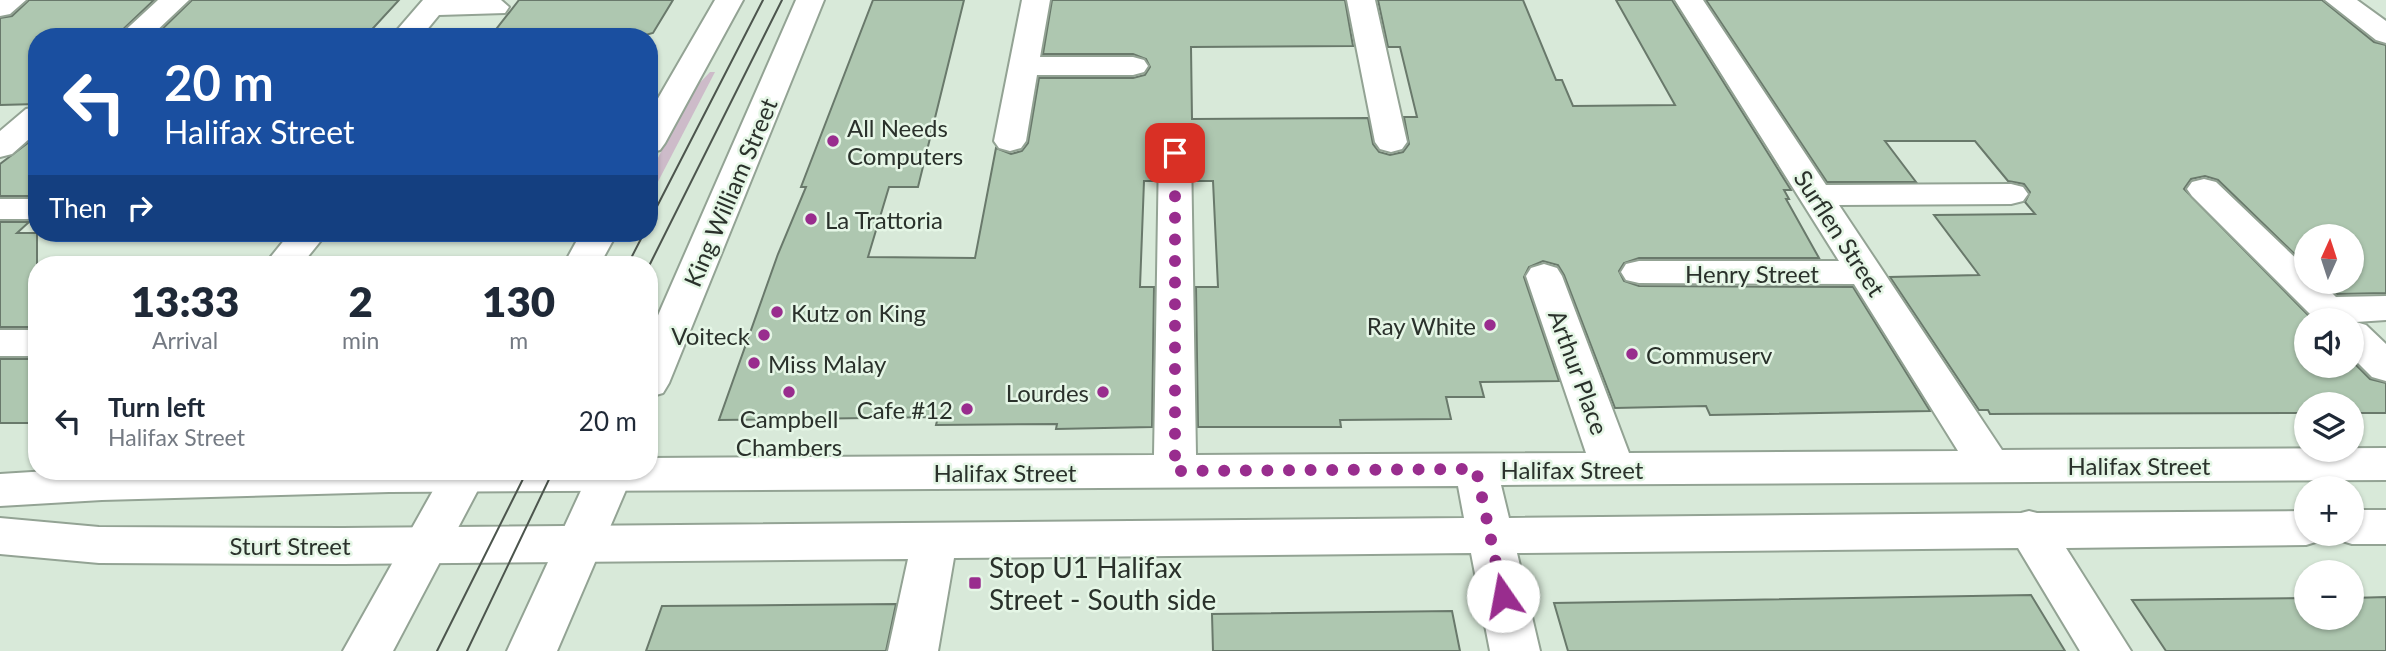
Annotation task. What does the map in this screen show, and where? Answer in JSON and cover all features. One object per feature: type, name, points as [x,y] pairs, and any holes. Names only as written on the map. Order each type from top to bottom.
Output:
[{"type":"street","points":[[0,8],[12,0]]},
{"type":"street","points":[[142,28],[175,0]]},
{"type":"street","points":[[658,127],[729,0]]},
{"type":"street","name":"King William Street","points":[[658,362],[810,0]]},
{"type":"street","points":[[1010,141],[1036,0]]},
{"type":"street","points":[[1361,0],[1391,142]]},
{"type":"street","name":"Surflen Street","points":[[1689,0],[1990,466]]},
{"type":"street","points":[[2339,0],[2386,34]]},
{"type":"street","points":[[413,28],[435,4],[498,4]]},
{"type":"street","points":[[478,28],[498,4]]},
{"type":"street","points":[[1024,66],[1133,66]]},
{"type":"street","points":[[0,147],[28,124]]},
{"type":"street","points":[[1175,153],[1175,471]]},
{"type":"street","points":[[2204,189],[2326,308]]},
{"type":"street","points":[[1816,195],[2011,194]]},
{"type":"street","points":[[0,209],[28,209]]},
{"type":"street","points":[[290,256],[301,242]]},
{"type":"street","name":"Henry Street","points":[[1639,272],[1866,273]]},
{"type":"street","name":"Arthur Place","points":[[1544,276],[1613,468]]},
{"type":"street","points":[[2364,314],[2386,308]]},
{"type":"street","points":[[0,343],[28,343]]},
{"type":"street","points":[[2364,345],[2386,367]]},
{"type":"street","name":"Halifax Street","points":[[658,472],[2386,464]]},
{"type":"street","points":[[1476,469],[1515,651]]},
{"type":"street","points":[[0,490],[83,480]]},
{"type":"street","points":[[368,651],[461,480]]},
{"type":"street","points":[[532,651],[607,480]]},
{"type":"street","points":[[2364,527],[2386,527]]},
{"type":"street","points":[[2029,528],[2106,651]]},
{"type":"street","points":[[580,542],[2029,528],[2294,528]]},
{"type":"street","name":"Sturt Street","points":[[0,536],[99,545],[580,542]]},
{"type":"street","points":[[913,651],[935,539]]},
{"type":"shaded area","points":[[710,72],[715,72],[658,182],[658,158],[694,89]]},
{"type":"building","points":[[29,0],[154,0],[124,28],[28,28],[28,104],[0,105],[0,18],[12,16]]},
{"type":"building","points":[[192,0],[399,0],[373,28],[163,28]]},
{"type":"building","points":[[519,0],[673,0],[656,28],[497,28]]},
{"type":"building","points":[[873,0],[964,0],[918,187],[889,187],[868,257],[975,258],[996,148],[1011,154],[1022,151],[1028,143],[1039,78],[1133,78],[1145,75],[1150,67],[1146,59],[1133,54],[1043,54],[1052,0],[1345,0],[1353,46],[1191,47],[1192,119],[1368,118],[1373,144],[1379,152],[1390,155],[1403,152],[1409,144],[1404,117],[1417,117],[1400,47],[1388,47],[1378,0],[1523,0],[1556,80],[1562,80],[1573,106],[1675,105],[1616,0],[1672,0],[1791,190],[1784,190],[1789,199],[1786,199],[1819,258],[1639,258],[1624,263],[1619,271],[1624,281],[1639,286],[1853,287],[1930,411],[1710,415],[1706,406],[1615,408],[1564,275],[1558,265],[1543,261],[1529,267],[1524,277],[1559,381],[1480,382],[1484,397],[1446,397],[1451,419],[1340,420],[1341,427],[1198,427],[1196,287],[1218,287],[1213,181],[1194,181],[1193,152],[1188,143],[1174,140],[1162,143],[1157,152],[1156,181],[1144,181],[1140,287],[1154,287],[1152,427],[1056,429],[1057,424],[936,425],[938,417],[719,420],[778,254],[806,187],[801,187]]},
{"type":"building","points":[[1706,0],[2322,0],[2374,42],[2386,45],[2386,293],[2364,293],[2364,224],[2294,224],[2294,253],[2218,180],[2205,176],[2191,179],[2184,189],[2301,308],[2294,308],[2294,378],[2364,378],[2364,373],[2370,379],[2386,383],[2386,413],[2364,413],[2364,392],[2294,392],[2294,413],[1990,414],[1988,410],[1979,410],[1890,277],[1979,275],[1934,215],[2035,214],[2025,202],[2030,192],[2024,184],[2008,181],[1975,141],[1885,141],[1916,182],[1827,182]]},
{"type":"building","points":[[28,143],[28,196],[0,196],[0,164]]},
{"type":"building","points":[[0,222],[28,222],[17,233],[28,233],[28,242],[37,242],[37,256],[28,256],[28,327],[0,327]]},
{"type":"building","points":[[0,359],[28,359],[28,423],[0,423]]},
{"type":"building","points":[[2031,595],[2065,651],[1568,651],[1554,603]]},
{"type":"building","points":[[2386,597],[2386,651],[2166,651],[2132,600],[2294,598],[2294,630],[2364,630],[2364,598]]},
{"type":"building","points":[[896,604],[886,651],[646,651],[662,606]]},
{"type":"building","points":[[1452,611],[1460,651],[1213,651],[1212,614]]},
{"type":"tram line","points":[[658,204],[763,0]]},
{"type":"tram line","points":[[654,256],[782,0]]},
{"type":"tram line","points":[[632,256],[639,242]]},
{"type":"tram line","points":[[437,651],[522,480]]},
{"type":"tram line","points":[[467,651],[549,480]]},
{"type":"place","name":"All Needs Computers","points":[[833,141]]},
{"type":"place","name":"La Trattoria","points":[[811,219]]},
{"type":"place","name":"Kutz on King","points":[[777,312]]},
{"type":"place","name":"Ray White","points":[[1490,325]]},
{"type":"place","name":"Voiteck","points":[[764,335]]},
{"type":"place","name":"Commuserv","points":[[1632,354]]},
{"type":"place","name":"Miss Malay","points":[[754,363]]},
{"type":"place","name":"Campbell Chambers","points":[[789,392]]},
{"type":"place","name":"Lourdes","points":[[1103,392]]},
{"type":"place","name":"Cafe #12","points":[[967,409]]},
{"type":"place","name":"Stop U1 Halifax Street - South side","points":[[975,583]]},
{"type":"route","points":[[1175,153],[1175,471],[1476,469],[1503,596]]}]
